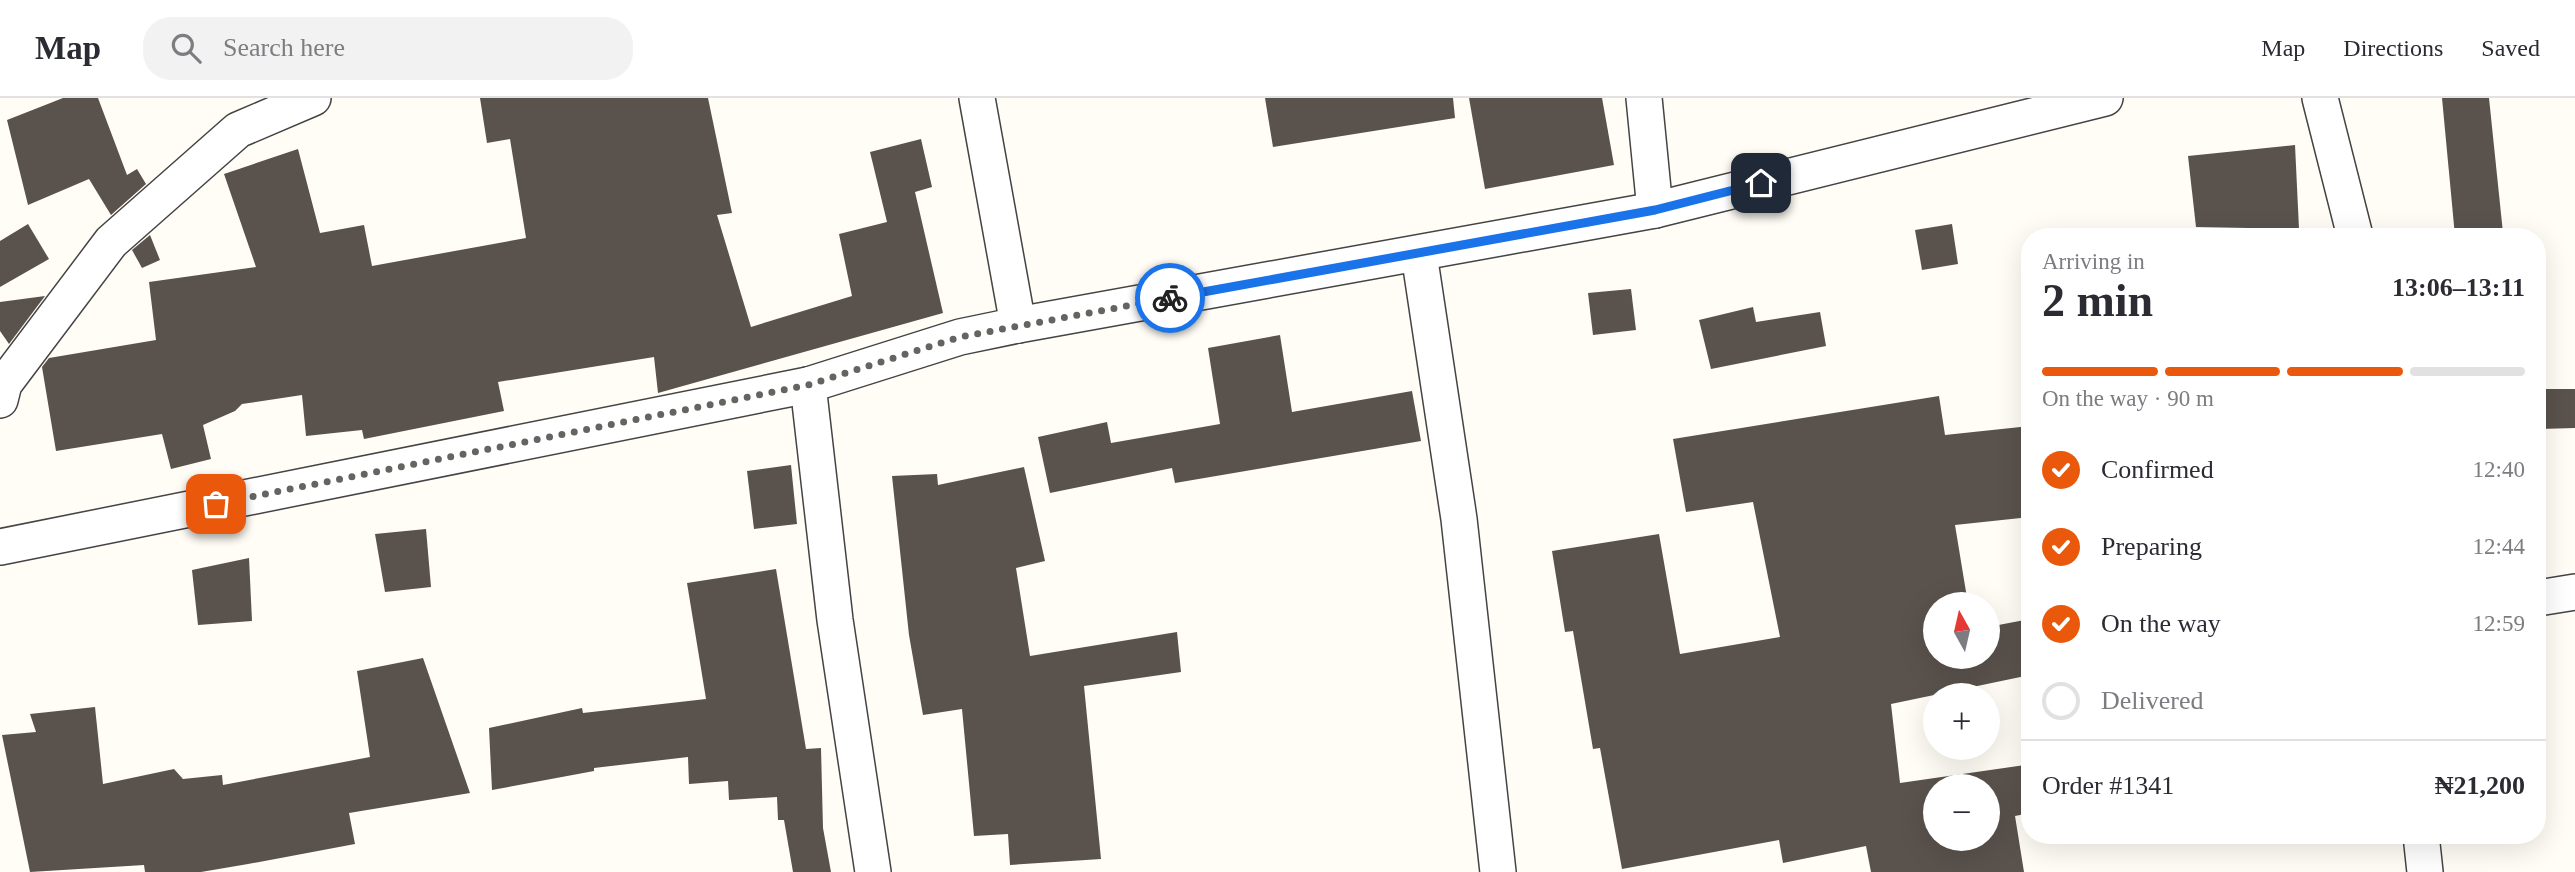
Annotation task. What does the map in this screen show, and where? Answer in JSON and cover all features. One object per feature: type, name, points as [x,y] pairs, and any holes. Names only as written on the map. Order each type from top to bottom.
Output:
[{"type":"street","points":[[0,400],[4,384],[111,242],[238,130],[313,98]]},
{"type":"street","points":[[977,98],[1017,325]]},
{"type":"street","points":[[1644,98],[1655,210]]},
{"type":"street","points":[[0,547],[808,385],[960,337],[1017,325],[1655,210],[2105,98]]},
{"type":"street","points":[[2320,98],[2353,228]]},
{"type":"street","points":[[1419,254],[1459,519],[1498,872]]},
{"type":"street","points":[[808,385],[835,620],[873,872]]},
{"type":"street","points":[[2546,597],[2575,592]]},
{"type":"street","points":[[2422,844],[2425,872]]},
{"type":"building","points":[[63,98],[98,98],[127,175],[137,169],[146,184],[111,215],[89,179],[28,205],[7,120]]},
{"type":"building","points":[[480,98],[708,98],[732,213],[717,215],[751,327],[852,296],[839,234],[887,222],[870,152],[921,139],[932,187],[915,192],[943,313],[658,393],[654,357],[498,382],[504,411],[364,439],[362,430],[306,436],[302,395],[242,404],[235,411],[203,425],[211,459],[171,469],[162,434],[56,451],[42,367],[49,358],[156,340],[149,282],[256,267],[224,174],[298,149],[320,233],[364,225],[372,266],[526,238],[510,139],[487,143]]},
{"type":"building","points":[[1265,98],[1453,98],[1455,118],[1273,147]]},
{"type":"building","points":[[1469,98],[1602,98],[1614,165],[1485,189]]},
{"type":"building","points":[[2442,98],[2489,98],[2502,228],[2454,228]]},
{"type":"building","points":[[2295,145],[2299,228],[2196,227],[2188,156]]},
{"type":"building","points":[[28,224],[49,259],[0,287],[0,241]]},
{"type":"building","points":[[1952,224],[1958,264],[1922,270],[1915,230]]},
{"type":"building","points":[[150,235],[160,260],[142,268],[132,250]]},
{"type":"building","points":[[1631,289],[1636,330],[1593,335],[1588,293]]},
{"type":"building","points":[[45,296],[9,344],[0,331],[0,302]]},
{"type":"building","points":[[1753,307],[1756,322],[1820,312],[1826,346],[1711,369],[1699,320]]},
{"type":"building","points":[[1280,335],[1292,412],[1412,391],[1421,441],[1175,483],[1172,468],[1050,493],[1038,437],[1107,422],[1111,443],[1220,424],[1208,348]]},
{"type":"building","points":[[2546,389],[2575,389],[2575,428],[2546,429]]},
{"type":"building","points":[[1939,396],[1945,435],[2021,427],[2021,518],[1955,525],[1966,592],[1923,592],[1923,669],[2000,669],[2000,625],[2021,621],[2021,677],[1992,683],[1923,683],[1923,697],[1891,704],[1900,783],[1923,780],[1923,851],[2000,851],[2000,774],[1962,774],[2021,766],[2021,815],[2015,816],[2024,872],[1871,872],[1866,846],[1783,863],[1779,840],[1622,869],[1600,748],[1593,749],[1573,631],[1565,632],[1552,551],[1659,534],[1680,654],[1780,637],[1753,502],[1686,512],[1673,439]]},
{"type":"building","points":[[791,465],[797,524],[754,529],[747,471]]},
{"type":"building","points":[[1024,467],[1045,561],[1016,568],[1030,656],[1177,632],[1181,672],[1084,686],[1101,859],[1010,865],[1008,834],[974,836],[962,709],[923,715],[909,635],[892,476],[937,474],[938,485]]},
{"type":"building","points":[[426,529],[431,587],[385,592],[375,534]]},
{"type":"building","points":[[249,558],[252,621],[198,625],[192,570]]},
{"type":"building","points":[[776,569],[806,749],[821,748],[823,828],[831,872],[793,872],[784,820],[778,820],[777,797],[729,800],[728,781],[689,784],[688,757],[594,768],[594,771],[492,790],[489,728],[582,708],[583,713],[706,699],[687,583]]},
{"type":"building","points":[[423,658],[470,793],[349,813],[355,844],[248,864],[201,872],[145,872],[144,865],[30,872],[2,735],[36,732],[30,714],[95,707],[103,784],[174,769],[183,779],[222,775],[223,785],[370,757],[357,671]]},
{"type":"way so far","points":[[216,504],[808,385],[960,337],[1170,298]]},
{"type":"route","points":[[1170,298],[1655,210],[1761,183]]}]
